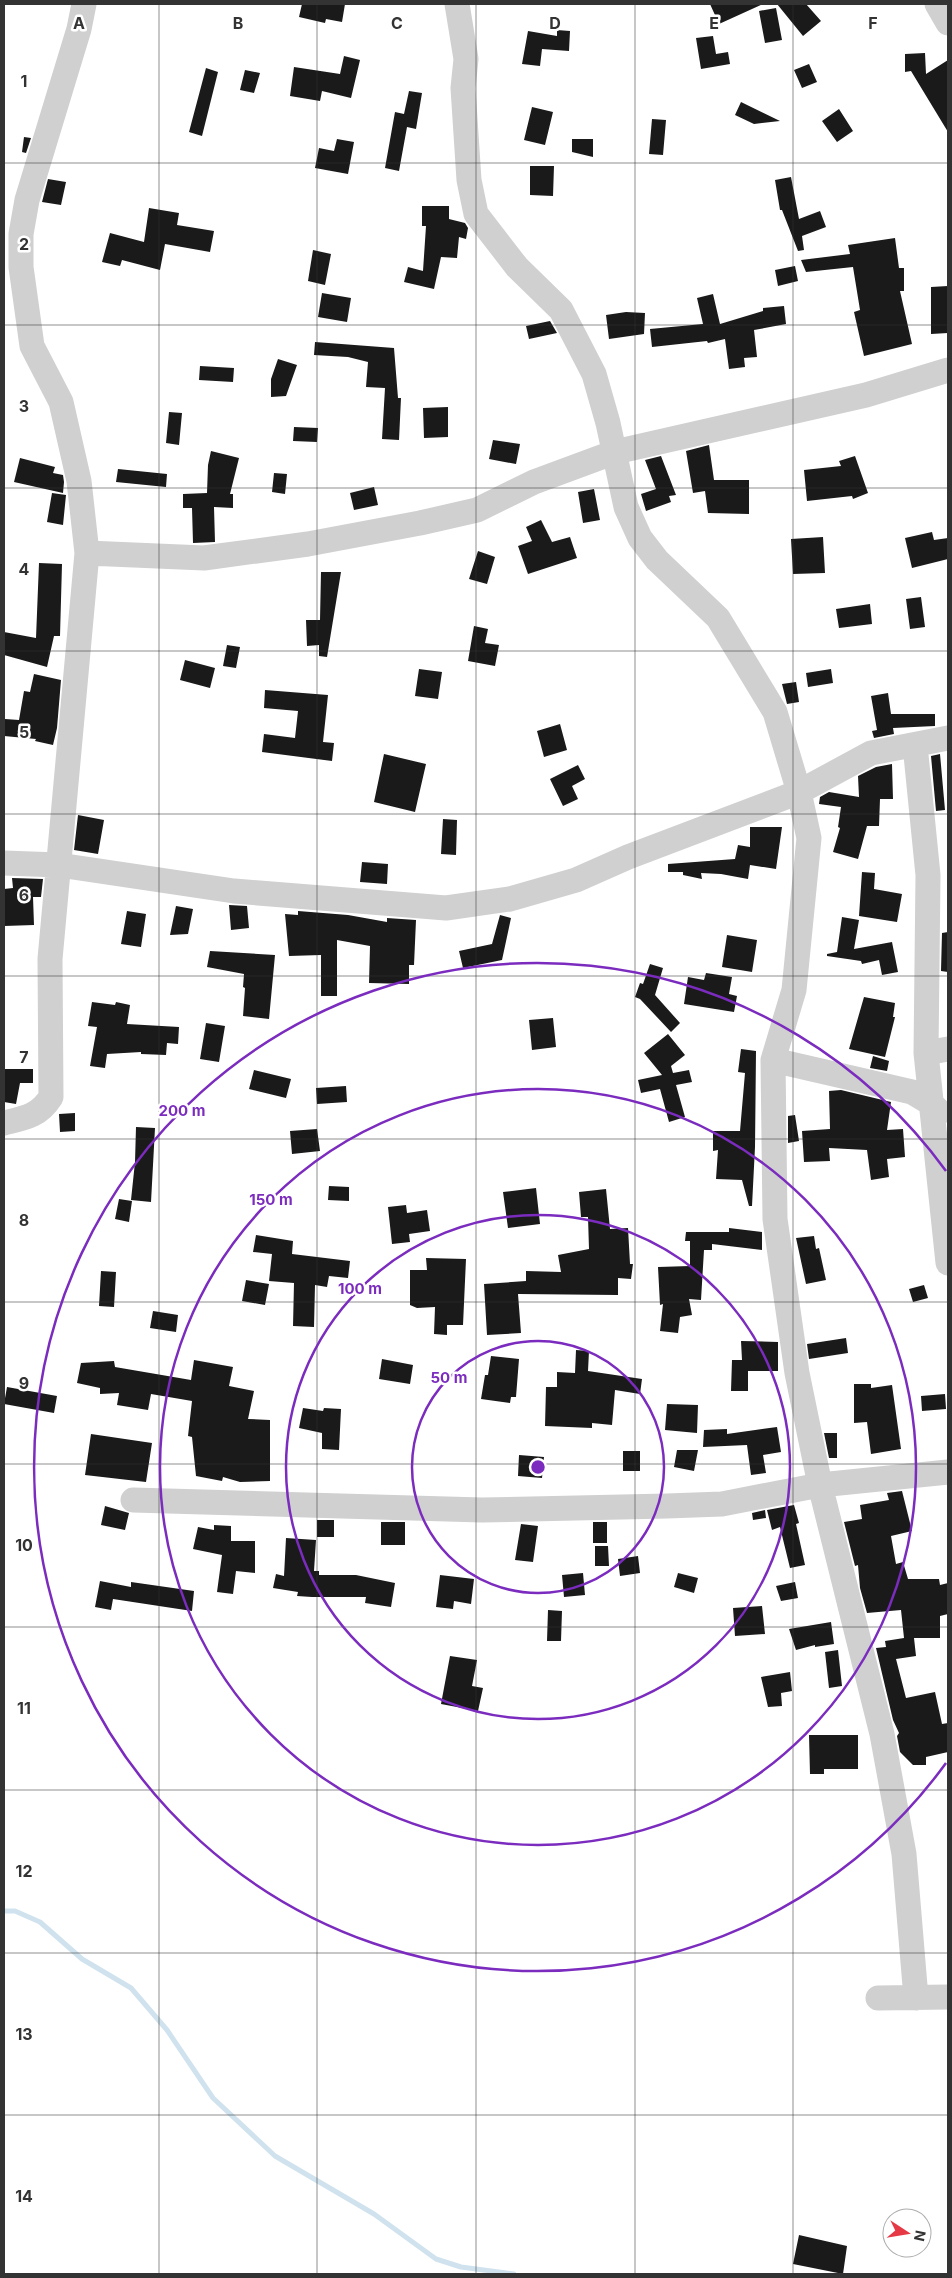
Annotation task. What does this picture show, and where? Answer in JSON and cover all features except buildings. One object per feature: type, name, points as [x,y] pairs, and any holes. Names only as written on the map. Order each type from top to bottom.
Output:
[{"type":"street","points":[[4,1123],[31,1117],[44,1108],[51,1097],[50,958],[87,553],[79,481],[61,402],[32,346],[21,267],[21,234],[27,200],[79,29],[84,4]]},
{"type":"street","points":[[457,4],[466,59],[463,88],[469,180],[476,214],[517,267],[561,310],[594,374],[615,452],[626,507],[640,538],[657,560],[718,618],[775,712],[799,792],[809,838],[794,990],[773,1060],[775,1219],[797,1373],[820,1485],[882,1734],[904,1854],[916,1998]]},
{"type":"street","points":[[937,4],[948,23]]},
{"type":"street","points":[[87,553],[204,558],[308,544],[420,523],[477,510],[534,482],[615,452],[866,395],[948,370]]},
{"type":"street","points":[[4,863],[59,865],[234,891],[446,908],[510,899],[576,880],[628,857],[799,792],[871,753],[948,738]]},
{"type":"street","points":[[915,745],[928,875],[940,1113],[944,1239],[948,1263]]},
{"type":"street","points":[[773,1060],[912,1092],[940,1113]]},
{"type":"street","points":[[133,1500],[482,1510],[667,1506],[722,1504],[820,1485],[948,1472]]},
{"type":"street","points":[[878,1998],[948,1997]]},
{"type":"waterway","points":[[4,1911],[15,1911],[40,1922],[82,1959],[131,1988],[167,2030],[213,2098],[275,2156],[374,2214],[436,2259],[461,2267],[514,2274]]}]
